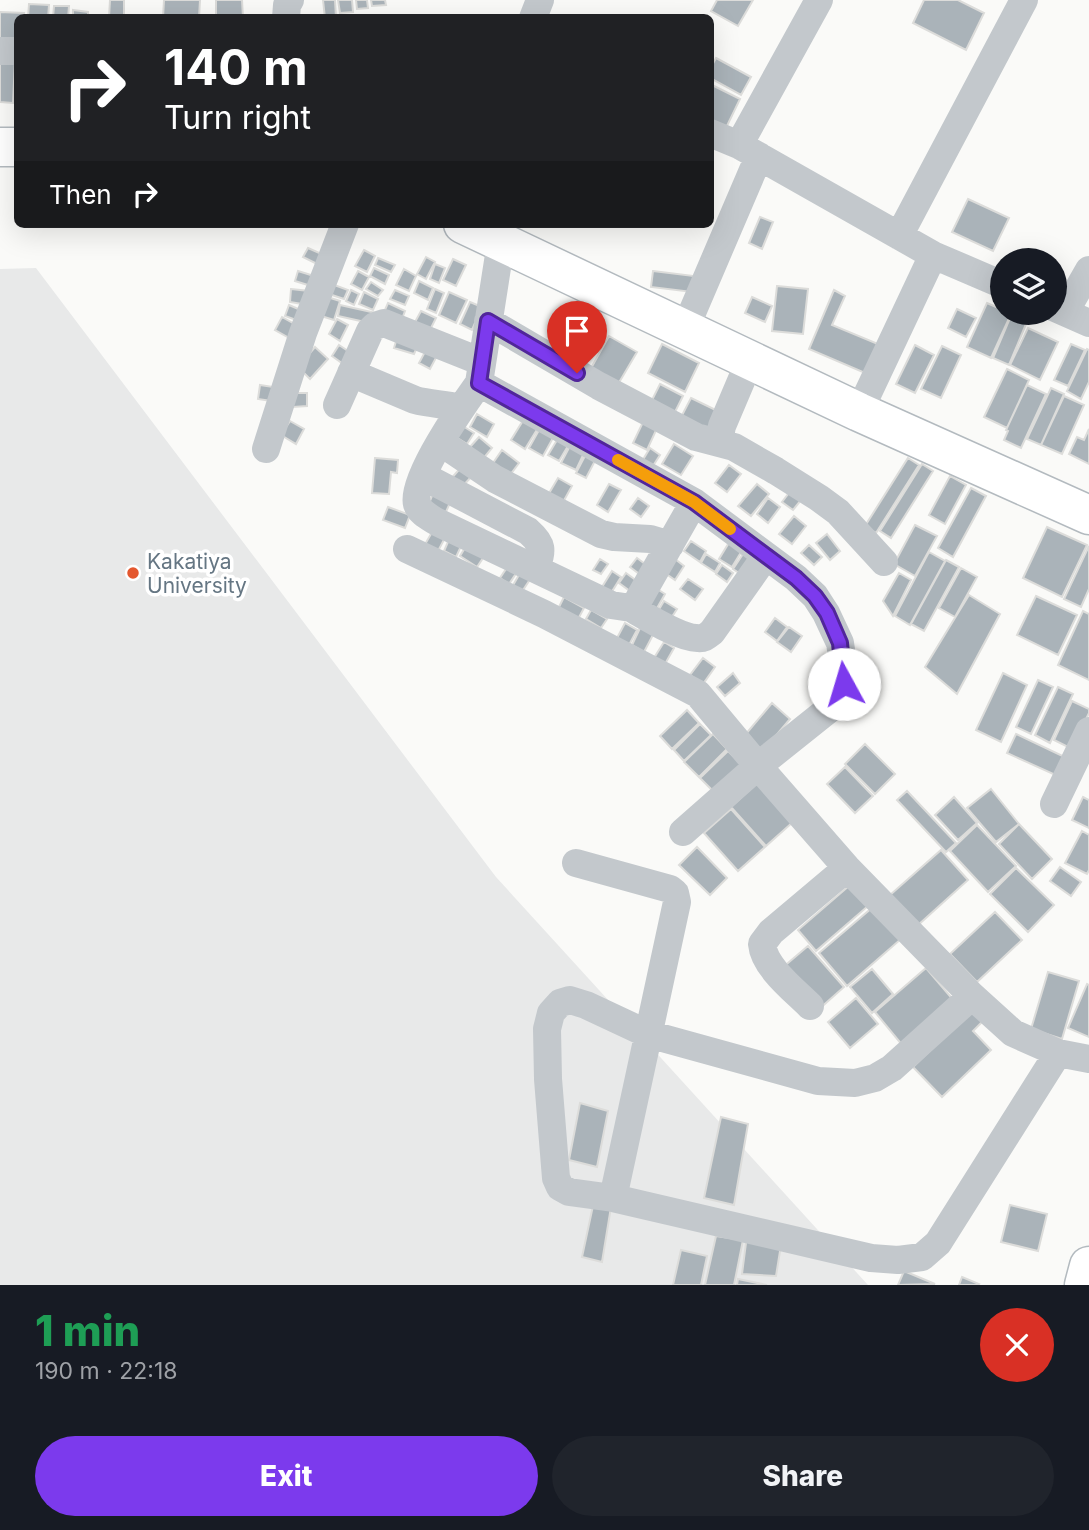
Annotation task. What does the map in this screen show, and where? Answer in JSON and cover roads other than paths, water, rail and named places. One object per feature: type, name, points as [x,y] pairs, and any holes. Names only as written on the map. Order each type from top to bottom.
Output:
[{"type":"street","points":[[685,329],[749,150],[819,0]]},
{"type":"street","points":[[899,236],[1024,0]]},
{"type":"street","points":[[714,135],[749,150],[933,255],[990,279]]},
{"type":"street","points":[[267,449],[303,333],[343,228]]},
{"type":"street","points":[[471,228],[859,412],[1089,515]]},
{"type":"street","points":[[501,242],[480,372],[440,442],[416,492],[420,510],[437,522],[611,605],[631,608],[684,636],[696,639],[705,638],[712,632],[765,556]]},
{"type":"street","points":[[859,412],[933,255]]},
{"type":"street","points":[[1070,315],[1089,270]]},
{"type":"street","points":[[488,321],[599,386],[696,437],[734,447],[776,471],[838,512],[884,562]]},
{"type":"street","points":[[337,405],[370,331],[384,323],[393,325],[480,372],[694,502],[796,578],[815,596],[827,613],[840,643],[844,684],[838,702],[758,766],[683,832]]},
{"type":"street","points":[[719,442],[722,426],[750,360]]},
{"type":"street","points":[[351,373],[415,400],[461,408]]},
{"type":"street","points":[[440,442],[495,479],[601,534],[650,539],[670,545]]},
{"type":"street","points":[[423,477],[528,531],[538,540],[541,549],[536,569]]},
{"type":"street","points":[[631,608],[636,604],[694,502]]},
{"type":"street","points":[[485,545],[502,517]]},
{"type":"street","points":[[407,549],[544,614],[688,688],[705,702],[847,868],[972,996],[1013,1033],[1058,1053],[1089,1059]]},
{"type":"street","points":[[1054,804],[1089,731]]},
{"type":"street","points":[[576,863],[670,889],[676,893],[677,902],[613,1198]]},
{"type":"street","points":[[810,1006],[768,962],[762,944],[771,932],[847,868]]},
{"type":"street","points":[[972,996],[892,1068],[875,1078],[855,1083],[818,1081],[648,1034],[570,1000],[560,1003],[551,1013],[547,1029],[556,1178],[560,1187],[569,1192],[613,1198],[871,1258],[898,1261],[922,1256],[939,1243],[1058,1053]]},
{"type":"street","points":[[1084,1285],[1089,1266]]},
{"type":"place","name":"Kakatiya University","points":[[133,573]]}]
